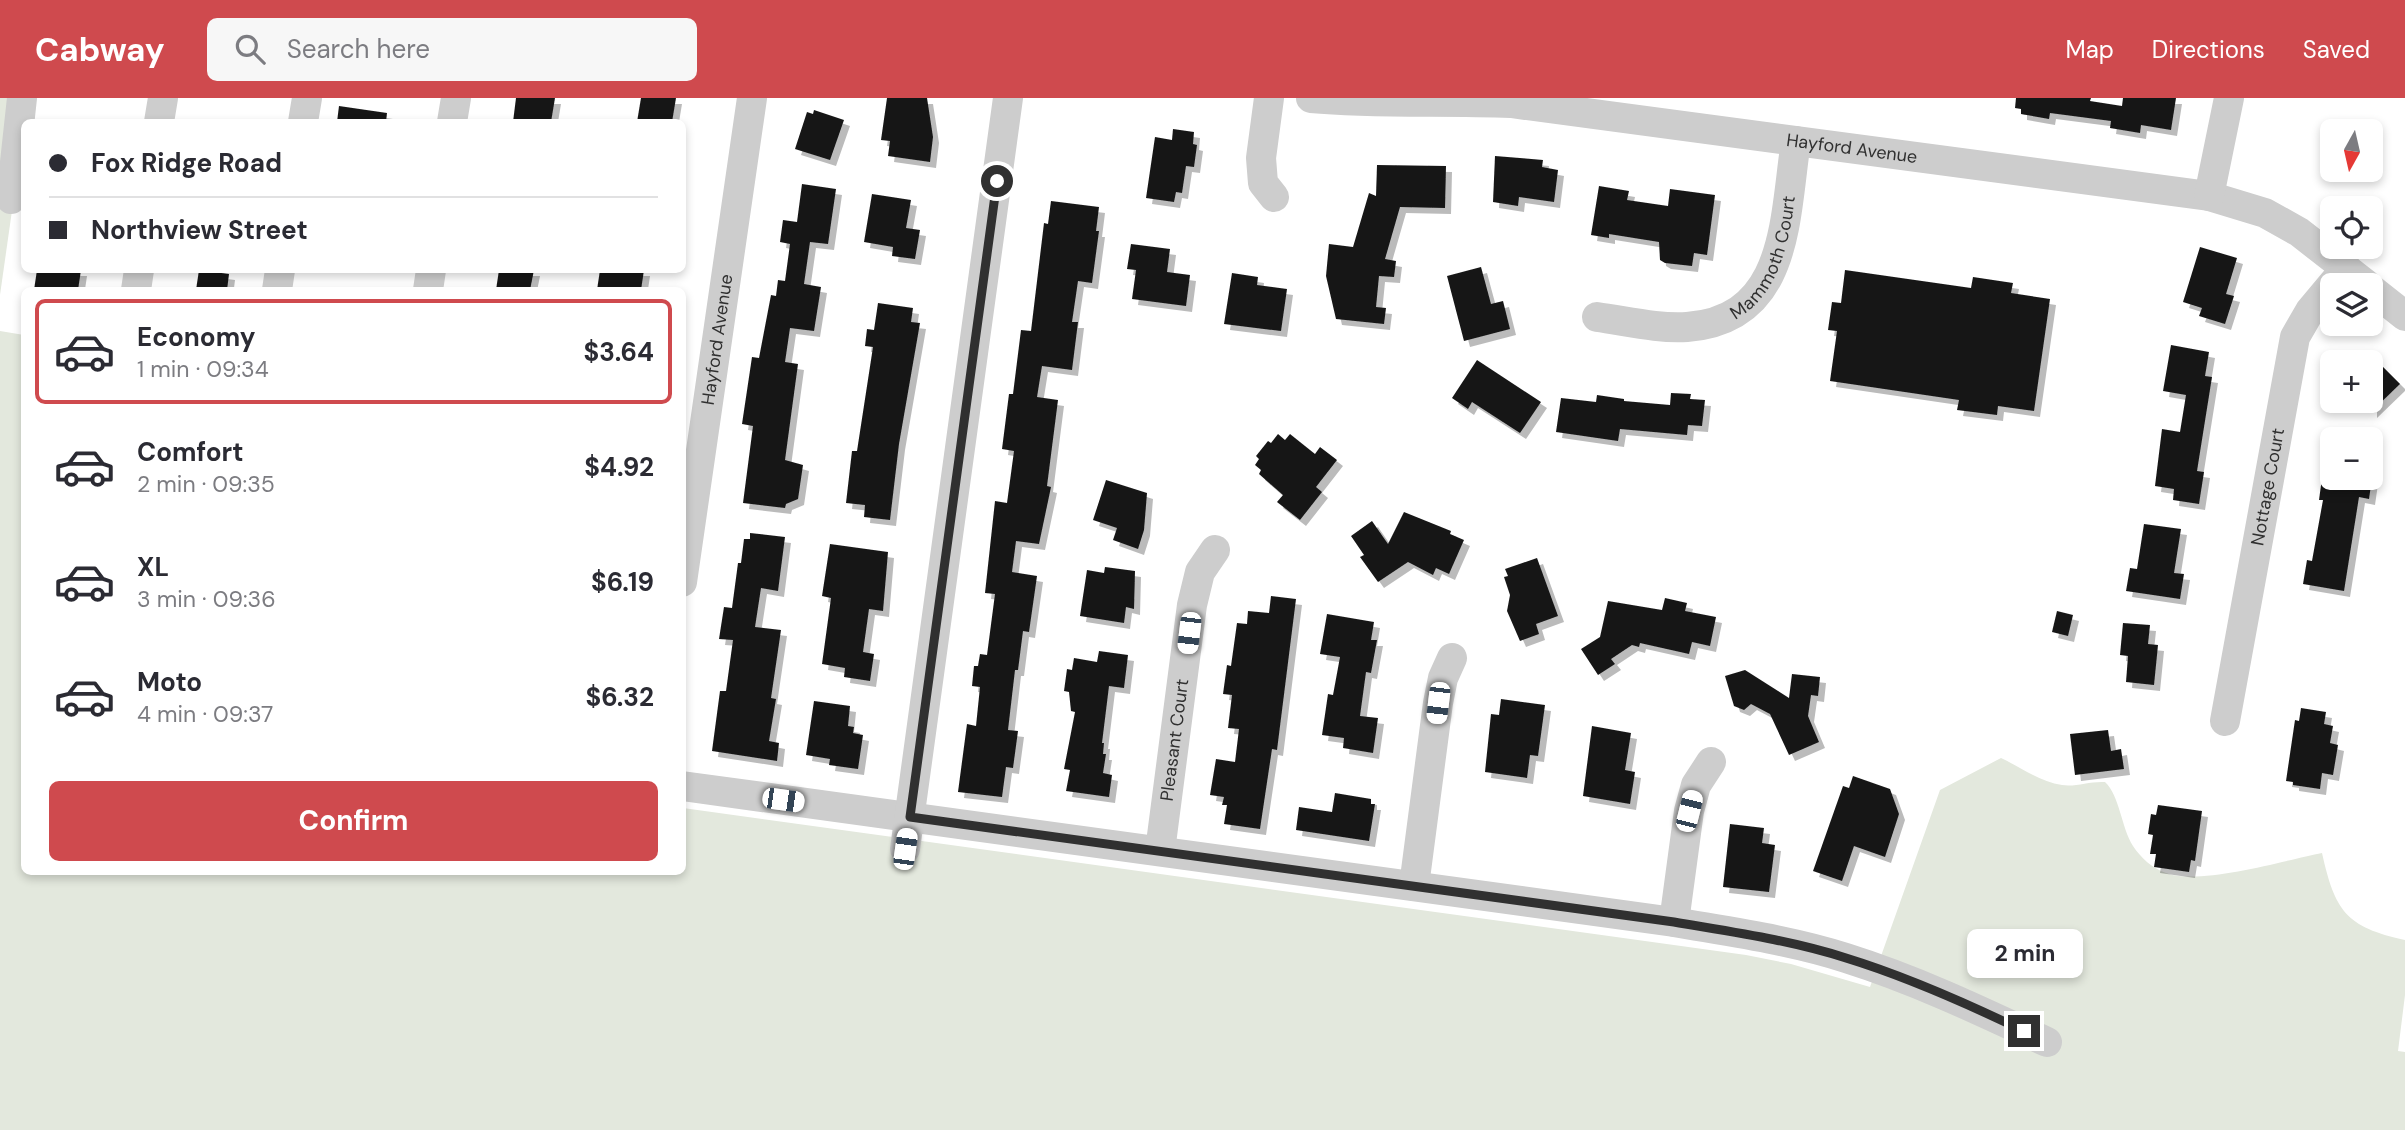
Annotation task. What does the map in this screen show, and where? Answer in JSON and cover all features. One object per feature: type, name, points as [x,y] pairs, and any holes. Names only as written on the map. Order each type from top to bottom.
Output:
[{"type":"street","points":[[13,200],[22,98]]},
{"type":"street","points":[[160,119],[163,98]]},
{"type":"street","points":[[304,119],[307,98]]},
{"type":"street","points":[[452,119],[456,98]]},
{"type":"street","name":"Hayford Avenue","points":[[686,554],[752,98]]},
{"type":"street","points":[[905,849],[1008,98]]},
{"type":"street","points":[[1269,98],[1261,158],[1263,183],[1274,197]]},
{"type":"street","name":"Hayford Avenue","points":[[1311,98],[1374,104],[1464,101],[1511,103],[2209,197],[2266,213],[2299,232],[2351,273]]},
{"type":"street","points":[[2209,197],[2229,98]]},
{"type":"street","name":"Mammoth Court","points":[[1597,317],[1684,328],[1715,324],[1744,309],[1766,285],[1777,259],[1796,141]]},
{"type":"street","points":[[2383,299],[2405,316]]},
{"type":"street","name":"Nottage Court","points":[[2225,721],[2295,337],[2310,311],[2320,304]]},
{"type":"street","name":"Pleasant Court","points":[[1160,851],[1192,605],[1200,572],[1215,550]]},
{"type":"street","points":[[1414,886],[1438,703],[1443,678],[1452,658]]},
{"type":"street","points":[[1674,922],[1689,811],[1696,785],[1711,762]]},
{"type":"street","points":[[686,787],[1674,922],[1772,939],[1845,958],[1954,998],[2047,1042]]},
{"type":"shaded area","points":[[0,98],[28,98],[25,119],[21,119],[21,147],[0,295]]},
{"type":"shaded area","points":[[0,331],[21,334],[21,875],[686,875],[686,808],[1746,955],[1791,964],[1870,987],[1940,790],[2001,758],[2038,778],[2054,783],[2067,785],[2105,782],[2114,795],[2133,846],[2147,862],[2166,873],[2180,876],[2220,874],[2322,853],[2332,889],[2346,913],[2369,929],[2405,940],[2405,995],[2398,1051],[2405,1052],[2405,1130],[0,1130]]},
{"type":"building","points":[[516,98],[555,98],[552,119],[513,119]]},
{"type":"building","points":[[641,98],[676,98],[672,119],[638,119]]},
{"type":"building","points":[[887,98],[927,98],[933,137],[930,162],[888,156],[890,141],[881,140]]},
{"type":"building","points":[[2016,98],[2091,98],[2090,101],[2122,106],[2123,98],[2176,98],[2171,130],[2141,125],[2140,133],[2110,128],[2111,121],[2050,113],[2049,119],[2021,114],[2021,109],[2015,108]]},
{"type":"building","points":[[339,106],[387,113],[386,119],[337,119]]},
{"type":"building","points":[[814,110],[844,120],[830,160],[795,149],[807,112],[813,114]]},
{"type":"building","points":[[1173,129],[1194,132],[1193,144],[1197,145],[1194,167],[1186,166],[1182,193],[1176,192],[1174,202],[1146,198],[1155,137],[1172,140]]},
{"type":"building","points":[[1495,156],[1543,160],[1542,167],[1558,170],[1554,202],[1519,197],[1518,206],[1493,202]]},
{"type":"building","points":[[1377,165],[1446,166],[1445,208],[1400,207],[1385,259],[1396,261],[1394,277],[1379,276],[1376,307],[1386,308],[1384,324],[1336,319],[1326,276],[1329,244],[1353,247],[1369,193],[1376,196]]},
{"type":"building","points":[[802,184],[836,189],[828,244],[810,242],[804,284],[821,287],[814,331],[790,328],[785,362],[798,364],[785,460],[803,465],[798,499],[786,504],[785,508],[743,503],[753,426],[742,424],[752,357],[759,358],[771,295],[776,296],[778,280],[785,281],[790,244],[780,242],[783,220],[797,222]]},
{"type":"building","points":[[1599,186],[1629,191],[1627,200],[1668,206],[1670,189],[1715,195],[1707,255],[1694,253],[1692,266],[1665,263],[1660,260],[1659,242],[1609,234],[1609,238],[1591,235]]},
{"type":"building","points":[[872,194],[911,200],[906,228],[920,230],[915,259],[892,256],[893,247],[864,242]]},
{"type":"building","points":[[1051,201],[1099,207],[1096,231],[1099,231],[1092,283],[1078,281],[1072,322],[1078,322],[1072,370],[1042,366],[1037,397],[1058,400],[1047,486],[1051,487],[1039,544],[1016,541],[1012,572],[1037,576],[1029,632],[1023,631],[1018,670],[1015,670],[1008,730],[1018,731],[1013,768],[1006,767],[1002,797],[958,792],[967,724],[976,726],[980,687],[972,686],[974,666],[978,666],[980,654],[987,655],[995,594],[985,593],[995,501],[1007,503],[1014,451],[1002,449],[1009,394],[1013,394],[1021,330],[1031,331],[1044,223],[1048,224]]},
{"type":"building","points":[[1131,244],[1170,249],[1167,272],[1190,275],[1186,306],[1132,299],[1136,270],[1127,269]]},
{"type":"building","points":[[2200,247],[2237,258],[2226,294],[2234,296],[2225,324],[2199,316],[2202,308],[2183,302]]},
{"type":"building","points":[[1481,267],[1491,304],[1503,301],[1510,329],[1464,341],[1447,276]]},
{"type":"building","points":[[1845,270],[1971,288],[1973,277],[2013,283],[2011,293],[2050,299],[2034,411],[1998,406],[1997,415],[1957,410],[1959,400],[1830,381],[1837,331],[1828,330],[1832,302],[1841,303]]},
{"type":"building","points":[[37,273],[81,273],[78,287],[34,287]]},
{"type":"building","points":[[199,273],[229,274],[227,287],[196,287]]},
{"type":"building","points":[[499,273],[533,273],[531,287],[496,287]]},
{"type":"building","points":[[600,273],[644,273],[641,287],[597,287]]},
{"type":"building","points":[[1232,273],[1258,277],[1257,285],[1287,289],[1281,331],[1224,324]]},
{"type":"building","points":[[878,303],[913,308],[911,322],[920,323],[899,444],[890,520],[864,517],[865,505],[846,503],[852,451],[857,451],[873,347],[865,346],[867,329],[874,330]]},
{"type":"building","points":[[2171,345],[2209,352],[2205,376],[2212,377],[2197,471],[2204,472],[2199,504],[2173,500],[2174,489],[2155,486],[2162,429],[2180,432],[2186,395],[2163,391]]},
{"type":"building","points":[[1477,360],[1541,402],[1520,433],[1472,402],[1468,409],[1452,398]]},
{"type":"building","points":[[2383,367],[2400,384],[2383,400]]},
{"type":"building","points":[[1671,393],[1691,394],[1690,399],[1705,400],[1702,426],[1688,425],[1687,435],[1620,429],[1618,441],[1556,432],[1561,398],[1596,402],[1597,395],[1624,401],[1670,405]]},
{"type":"building","points":[[1278,434],[1285,440],[1290,434],[1315,454],[1320,447],[1337,460],[1316,487],[1322,492],[1300,520],[1277,502],[1283,495],[1259,474],[1261,470],[1255,465],[1259,459],[1256,456],[1268,441],[1271,443]]},
{"type":"building","points":[[1106,480],[1147,493],[1144,530],[1138,549],[1113,540],[1117,528],[1093,520]]},
{"type":"building","points":[[2320,490],[2370,490],[2369,499],[2359,497],[2344,591],[2303,584],[2307,560],[2312,561],[2323,500],[2319,500]]},
{"type":"building","points":[[1404,512],[1451,531],[1450,534],[1464,540],[1449,574],[1436,568],[1433,575],[1408,562],[1378,582],[1360,557],[1364,555],[1351,536],[1372,521],[1388,544]]},
{"type":"building","points":[[2144,524],[2181,529],[2174,573],[2184,574],[2180,599],[2126,591],[2130,568],[2137,569]]},
{"type":"building","points":[[750,533],[785,537],[778,591],[761,588],[755,627],[781,630],[771,698],[776,699],[769,741],[779,743],[777,761],[712,751],[720,691],[726,691],[733,640],[719,639],[724,607],[732,608],[738,563],[741,563],[744,539],[750,539]]},
{"type":"building","points":[[830,544],[888,552],[883,611],[869,609],[863,652],[874,654],[870,681],[844,677],[845,668],[822,664],[831,598],[822,596]]},
{"type":"building","points":[[1537,558],[1558,616],[1536,624],[1539,634],[1520,641],[1507,611],[1510,595],[1504,577],[1508,576],[1505,569]]},
{"type":"building","points":[[1105,567],[1135,571],[1134,609],[1126,607],[1124,623],[1080,616],[1087,570],[1104,573]]},
{"type":"building","points":[[1271,596],[1296,599],[1277,750],[1272,749],[1260,829],[1224,824],[1227,805],[1222,805],[1224,797],[1210,795],[1216,759],[1235,762],[1239,729],[1228,728],[1232,695],[1223,694],[1227,665],[1231,666],[1237,623],[1247,624],[1248,611],[1269,613]]},
{"type":"building","points":[[1665,598],[1687,603],[1685,611],[1716,617],[1710,646],[1692,642],[1689,654],[1640,643],[1639,647],[1632,645],[1611,659],[1615,664],[1598,675],[1581,649],[1600,637],[1608,601],[1662,610]]},
{"type":"building","points":[[2057,611],[2073,615],[2068,636],[2052,632]]},
{"type":"building","points":[[1327,614],[1374,622],[1371,640],[1377,640],[1371,673],[1366,672],[1360,716],[1378,718],[1373,753],[1343,748],[1344,738],[1322,735],[1328,694],[1333,695],[1340,657],[1320,654]]},
{"type":"building","points":[[2123,623],[2150,625],[2148,644],[2158,645],[2154,685],[2126,682],[2128,656],[2120,655]]},
{"type":"building","points":[[1099,651],[1128,655],[1124,688],[1109,686],[1102,743],[1103,754],[1106,754],[1103,773],[1112,775],[1109,797],[1066,791],[1070,770],[1064,769],[1075,712],[1071,711],[1069,692],[1064,691],[1067,669],[1072,670],[1074,658],[1097,662]]},
{"type":"building","points":[[1745,670],[1789,698],[1792,674],[1820,677],[1818,696],[1811,695],[1808,716],[1819,742],[1789,755],[1770,714],[1751,704],[1744,710],[1734,706],[1725,676]]},
{"type":"building","points":[[1501,699],[1545,705],[1538,756],[1530,755],[1527,778],[1485,772],[1491,714],[1499,715]]},
{"type":"building","points":[[814,701],[850,706],[848,726],[854,727],[853,733],[863,735],[858,769],[829,765],[830,759],[806,755]]},
{"type":"building","points":[[2301,708],[2326,712],[2324,724],[2333,726],[2330,743],[2338,745],[2333,775],[2322,773],[2320,789],[2293,785],[2293,782],[2286,781],[2295,720],[2299,721]]},
{"type":"building","points":[[1592,726],[1631,733],[1625,770],[1635,772],[1630,804],[1583,796]]},
{"type":"building","points":[[2108,730],[2111,751],[2121,749],[2124,769],[2075,775],[2070,734]]},
{"type":"building","points":[[1853,776],[1890,789],[1899,814],[1885,857],[1854,846],[1842,881],[1813,871],[1843,786],[1849,788]]},
{"type":"building","points":[[1335,793],[1371,799],[1371,804],[1375,804],[1369,841],[1296,830],[1299,807],[1332,812]]},
{"type":"building","points":[[2158,805],[2202,811],[2195,861],[2191,860],[2189,872],[2154,867],[2156,854],[2150,854],[2153,835],[2148,834],[2151,814],[2156,815]]},
{"type":"building","points":[[1730,824],[1764,828],[1762,843],[1775,845],[1769,892],[1723,887]]},
{"type":"route","points":[[997,181],[910,817],[1674,922],[1772,939],[1900,976],[2024,1031]]}]
